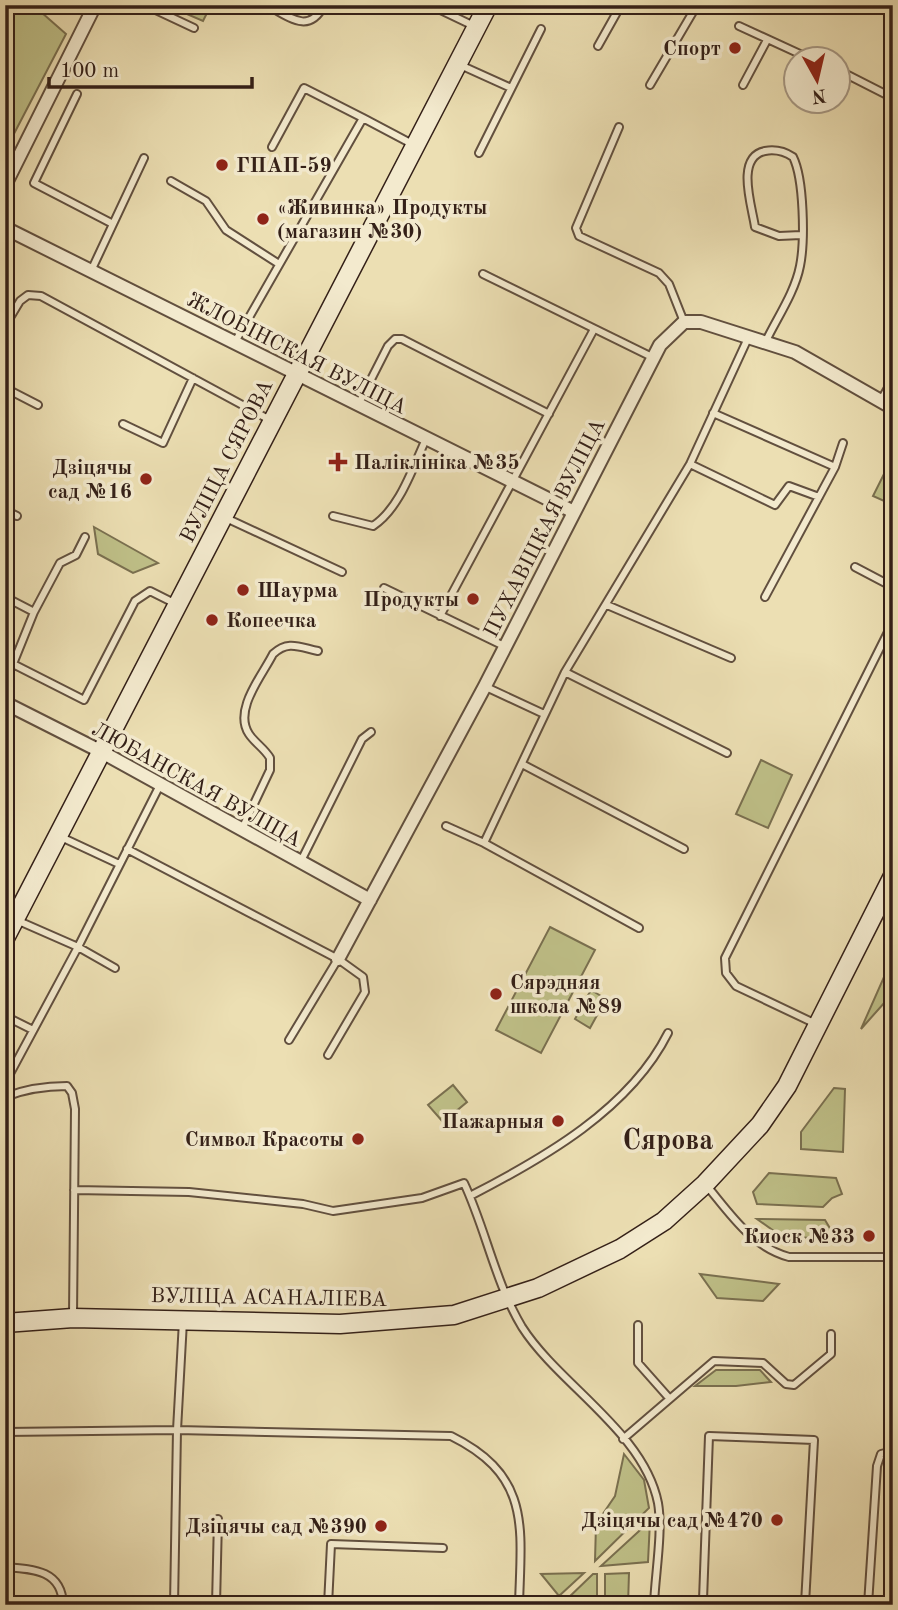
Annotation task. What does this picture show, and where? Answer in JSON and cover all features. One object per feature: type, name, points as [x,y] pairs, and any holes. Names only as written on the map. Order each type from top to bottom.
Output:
[{"type":"main road","name":"ВУЛІЦА СЯРОВА","points":[[5,938],[10,917],[57,836],[225,518],[296,373],[488,5]]},
{"type":"main road","name":"ВУЛІЦА АСАНАЛІЕВА","points":[[5,1323],[68,1318],[340,1324],[454,1315],[508,1299],[620,1249],[664,1221],[705,1184],[760,1125],[787,1086],[893,876]]},
{"type":"main road","name":"ВУЛІЦА АСАНАЛІЕВА","points":[[5,1311],[68,1318]]},
{"type":"street","points":[[5,185],[95,5]]},
{"type":"street","name":"ЖЛОБІНСКАЯ ВУЛІЦА","points":[[5,228],[572,511]]},
{"type":"street","points":[[684,322],[701,322],[749,335],[795,352],[893,408]]},
{"type":"street","name":"ПУХАВІЦКАЯ ВУЛІЦА","points":[[338,959],[485,686],[572,511],[660,345],[684,322]]},
{"type":"street","name":"ЛЮБАНСКАЯ ВУЛІЦА","points":[[5,704],[100,751],[370,900]]},
{"type":"lane","points":[[145,5],[194,28]]},
{"type":"lane","points":[[267,5],[296,21],[307,22],[318,17],[324,5]]},
{"type":"lane","points":[[430,5],[476,28]]},
{"type":"lane","points":[[598,46],[621,5]]},
{"type":"lane","points":[[650,86],[695,6]]},
{"type":"lane","points":[[739,26],[782,47]]},
{"type":"lane","points":[[479,153],[541,29]]},
{"type":"lane","points":[[743,85],[767,40]]},
{"type":"lane","points":[[457,64],[511,88]]},
{"type":"lane","points":[[852,77],[893,98]]},
{"type":"lane","points":[[272,147],[304,88],[414,145]]},
{"type":"lane","points":[[76,94],[34,183],[113,225]]},
{"type":"lane","points":[[234,343],[363,118]]},
{"type":"lane","points":[[619,127],[576,228],[579,236],[659,273],[669,284],[684,322]]},
{"type":"lane","points":[[766,341],[794,285],[800,265],[801,235],[799,184],[793,157],[775,149],[760,152],[750,159],[747,172],[755,227],[779,236],[801,235]]},
{"type":"lane","points":[[91,271],[144,158]]},
{"type":"lane","points":[[171,181],[206,201],[226,230],[279,264]]},
{"type":"lane","points":[[483,274],[593,331],[654,358]]},
{"type":"lane","points":[[5,326],[20,301],[28,295],[41,296],[272,421]]},
{"type":"lane","points":[[440,616],[593,331]]},
{"type":"lane","points":[[484,843],[565,672],[690,464],[749,335]]},
{"type":"lane","points":[[358,405],[388,346],[395,340],[402,339],[549,414]]},
{"type":"lane","points":[[123,424],[163,443],[193,379]]},
{"type":"lane","points":[[880,402],[893,379]]},
{"type":"lane","points":[[5,388],[37,405]]},
{"type":"lane","points":[[713,413],[835,467]]},
{"type":"lane","points":[[333,516],[373,526],[384,519],[426,439]]},
{"type":"lane","points":[[765,597],[835,467],[843,443]]},
{"type":"lane","points":[[690,464],[775,505],[789,486],[819,496]]},
{"type":"lane","points":[[5,510],[17,516]]},
{"type":"lane","points":[[225,518],[342,572]]},
{"type":"lane","points":[[5,680],[34,612],[60,563],[76,555],[85,537]]},
{"type":"lane","points":[[855,567],[893,587]]},
{"type":"lane","points":[[384,588],[504,646]]},
{"type":"lane","points":[[13,664],[84,700],[135,601],[150,591],[178,605]]},
{"type":"lane","points":[[5,597],[34,612]]},
{"type":"lane","points":[[607,605],[731,658]]},
{"type":"lane","points":[[818,1026],[736,986],[726,973],[725,958],[893,622]]},
{"type":"lane","points":[[241,831],[270,770],[270,758],[244,724],[244,710],[273,654],[279,648],[289,644],[318,652]]},
{"type":"lane","points":[[565,672],[727,754]]},
{"type":"lane","points":[[485,686],[544,714]]},
{"type":"lane","points":[[300,862],[362,739],[371,732]]},
{"type":"lane","points":[[522,764],[684,849]]},
{"type":"lane","points":[[5,1083],[78,947],[160,784]]},
{"type":"lane","points":[[446,826],[484,843],[639,928]]},
{"type":"lane","points":[[57,836],[120,864]]},
{"type":"lane","points":[[127,849],[338,959],[363,977],[365,992],[328,1055]]},
{"type":"lane","points":[[10,917],[78,947],[115,968]]},
{"type":"lane","points":[[289,1040],[338,959]]},
{"type":"lane","points":[[5,1016],[33,1030]]},
{"type":"lane","points":[[470,1196],[527,1167],[613,1103],[655,1060],[668,1033]]},
{"type":"lane","points":[[5,1097],[22,1090],[50,1086],[66,1086],[72,1093],[75,1109],[74,1190],[68,1318]]},
{"type":"lane","points":[[74,1190],[189,1192],[303,1204],[333,1211],[422,1198],[464,1183],[508,1299],[523,1328],[623,1439],[649,1476],[659,1506],[653,1605]]},
{"type":"lane","points":[[705,1184],[759,1246],[773,1253],[789,1257],[893,1257]]},
{"type":"lane","points":[[174,1605],[177,1430],[183,1319]]},
{"type":"lane","points":[[638,1325],[638,1363],[670,1398]]},
{"type":"lane","points":[[623,1439],[713,1361],[763,1363],[786,1384],[794,1385],[831,1354],[831,1334]]},
{"type":"lane","points":[[5,1432],[177,1430],[451,1436],[469,1445],[512,1490],[520,1514],[519,1605]]},
{"type":"lane","points":[[709,1436],[814,1440],[805,1604],[703,1603],[709,1436]]},
{"type":"lane","points":[[868,1605],[877,1466],[881,1454],[893,1451]]},
{"type":"lane","points":[[216,1605],[218,1519]]},
{"type":"lane","points":[[328,1605],[331,1544],[443,1548]]},
{"type":"lane","points":[[5,1567],[40,1570],[53,1577],[62,1593],[62,1605]]},
{"type":"green space","points":[[5,5],[33,5],[66,34],[5,151]]},
{"type":"green space","points":[[166,5],[211,5],[203,21]]},
{"type":"green space","points":[[893,456],[893,505],[873,496]]},
{"type":"green space","points":[[94,527],[158,563],[133,573],[98,554]]},
{"type":"green space","points":[[761,760],[792,775],[768,828],[736,814]]},
{"type":"green space","points":[[550,927],[595,950],[541,1053],[496,1030]]},
{"type":"green space","points":[[884,977],[893,977],[893,993],[861,1029]]},
{"type":"green space","points":[[591,990],[606,999],[590,1028],[575,1019]]},
{"type":"green space","points":[[453,1085],[467,1102],[443,1122],[428,1105]]},
{"type":"green space","points":[[834,1088],[845,1089],[843,1152],[801,1149],[801,1132]]},
{"type":"green space","points":[[769,1173],[836,1178],[842,1194],[832,1198],[823,1207],[757,1204],[753,1192]]},
{"type":"green space","points":[[757,1219],[825,1220],[831,1230],[842,1234],[841,1240],[781,1236]]},
{"type":"green space","points":[[700,1274],[779,1284],[763,1301],[717,1298]]},
{"type":"green space","points":[[716,1370],[760,1370],[771,1382],[736,1386],[695,1386]]},
{"type":"green space","points":[[624,1454],[644,1480],[649,1508],[595,1561],[596,1524],[615,1496]]},
{"type":"green space","points":[[650,1521],[648,1562],[601,1566]]},
{"type":"green space","points":[[584,1573],[559,1596],[541,1574]]},
{"type":"green space","points":[[629,1573],[628,1605],[605,1605],[605,1574]]},
{"type":"green space","points":[[593,1574],[597,1574],[597,1605],[566,1605],[564,1602]]},
{"type":"place","name":"Спорт","points":[[735,48]]},
{"type":"place","name":"ГПАП-59","points":[[222,165]]},
{"type":"place","name":"«Живинка» Продукты (магазин №30)","points":[[263,219]]},
{"type":"place","name":"Паліклініка №35","points":[[338,462]]},
{"type":"place","name":"Дзіцячы сад №16","points":[[146,479]]},
{"type":"place","name":"Шаурма","points":[[243,590]]},
{"type":"place","name":"Продукты","points":[[473,599]]},
{"type":"place","name":"Копеечка","points":[[212,620]]},
{"type":"place","name":"Сярэдняя школа №89","points":[[496,994]]},
{"type":"place","name":"Пажарныя","points":[[558,1121]]},
{"type":"place","name":"Символ Красоты","points":[[358,1139]]},
{"type":"place","name":"Киоск №33","points":[[869,1236]]},
{"type":"place","name":"Дзіцячы сад №470","points":[[777,1520]]},
{"type":"place","name":"Дзіцячы сад №390","points":[[381,1526]]},
{"type":"district","name":"Сярова","points":[[668,1139]]}]
